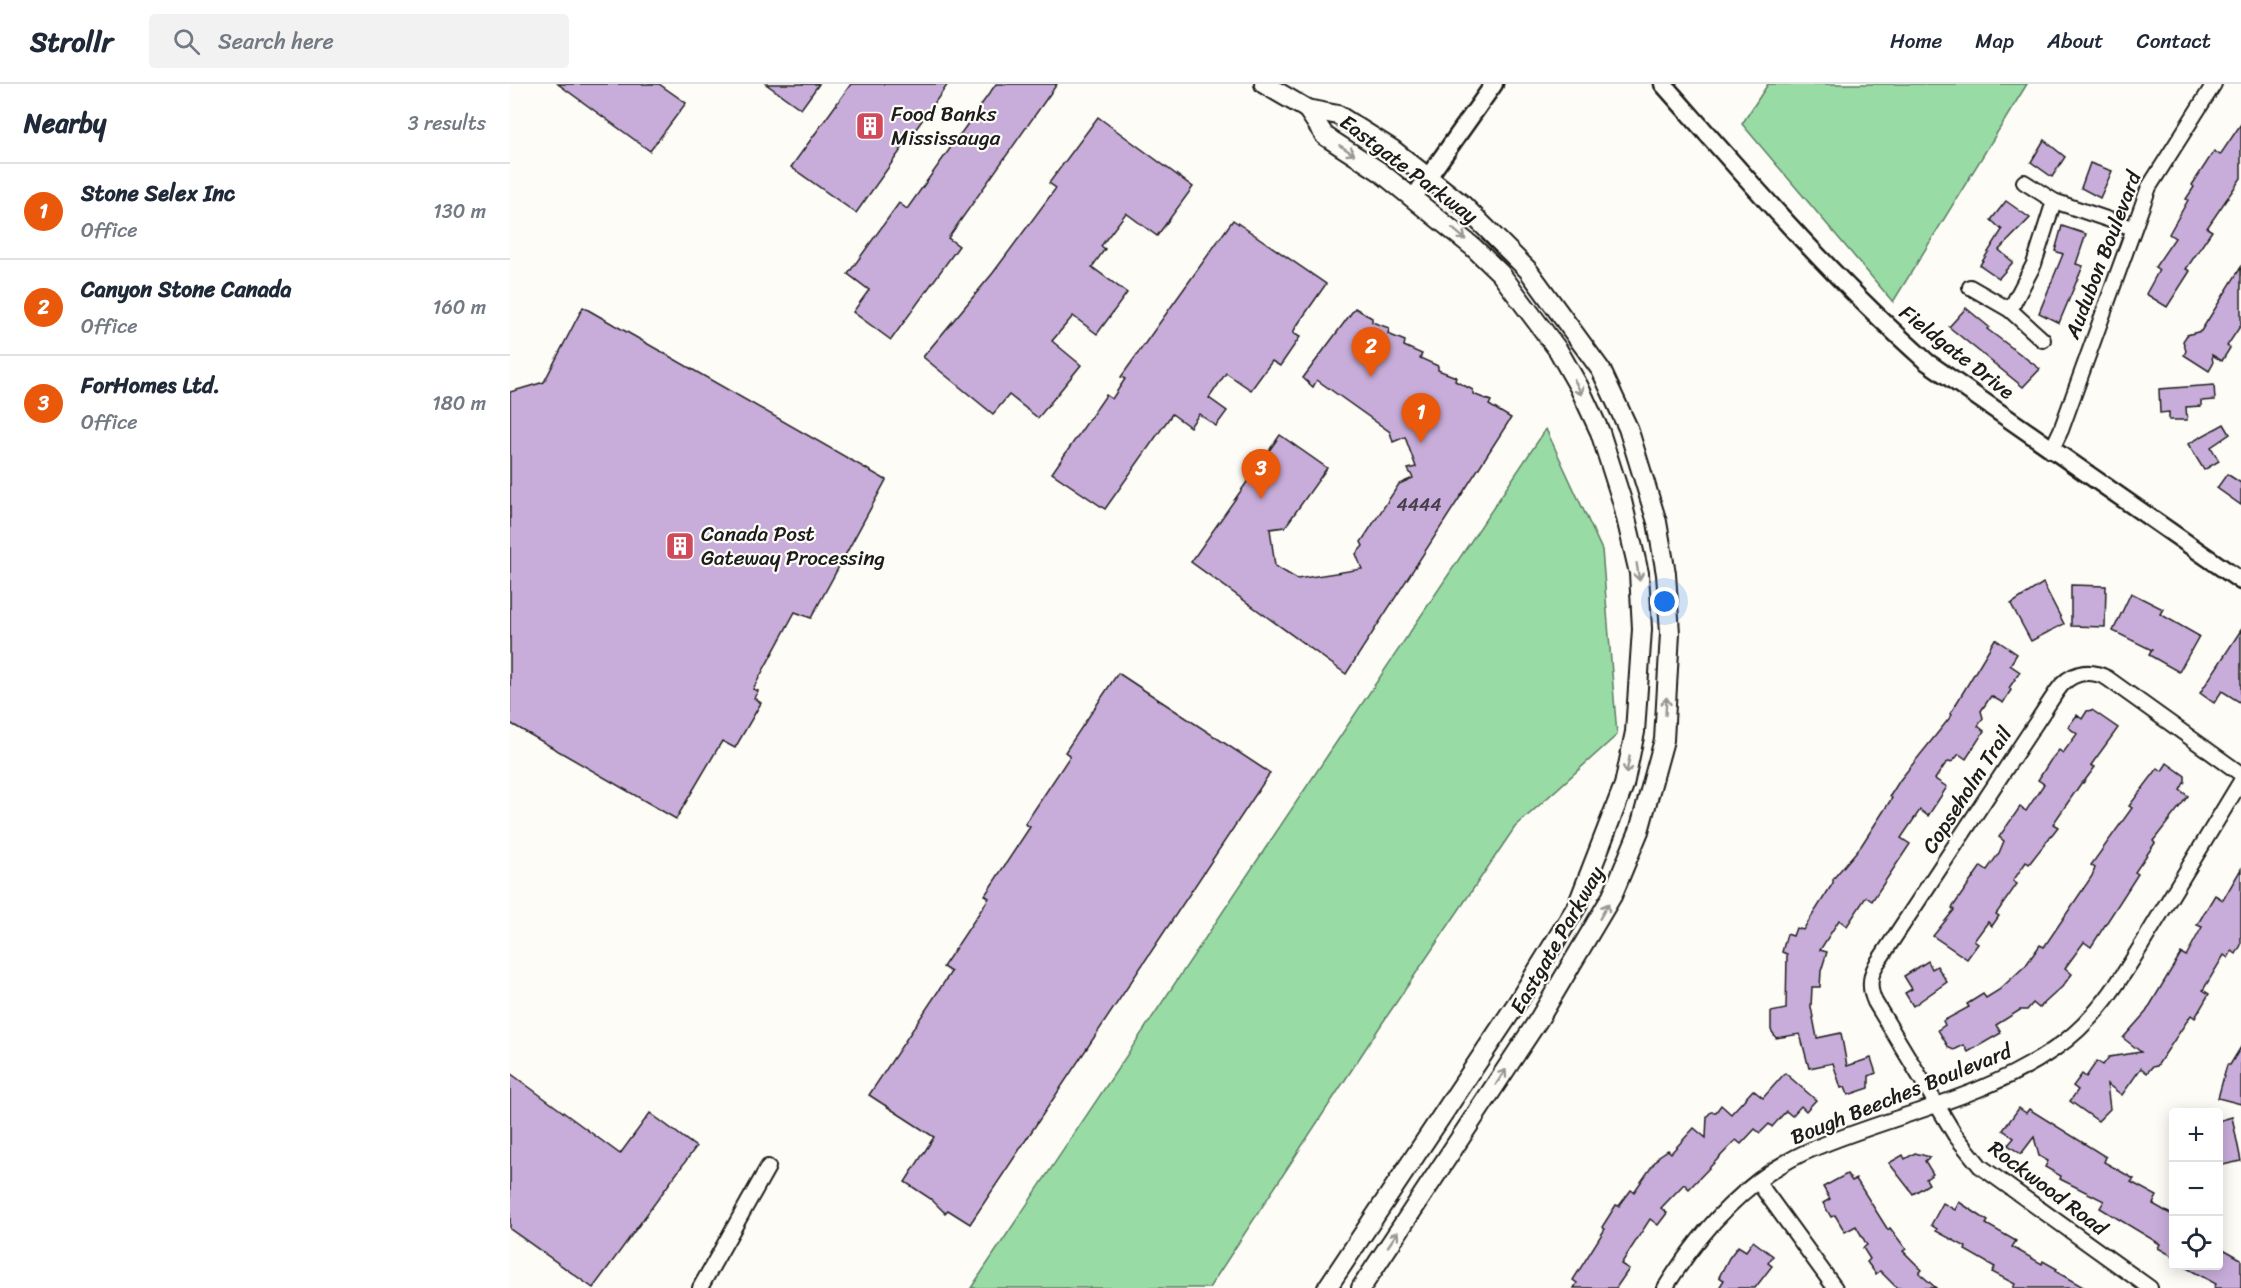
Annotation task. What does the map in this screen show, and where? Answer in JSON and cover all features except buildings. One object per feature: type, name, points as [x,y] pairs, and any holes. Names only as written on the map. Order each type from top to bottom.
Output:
[{"type":"main road","name":"Eastgate Parkway","points":[[1264,84],[1307,109],[1338,115],[1427,177],[1493,232],[1528,270],[1601,370],[1628,428],[1657,522],[1666,574],[1670,633],[1664,741],[1638,831],[1612,896],[1539,1019],[1361,1288]]},
{"type":"main road","name":"Eastgate Parkway","points":[[1307,109],[1325,136],[1414,197],[1473,247],[1500,273],[1558,350],[1579,387],[1600,432],[1616,482],[1639,573],[1642,629],[1641,677],[1635,732],[1624,785],[1577,906],[1519,1000],[1327,1288]]},
{"type":"street","points":[[1414,197],[1494,84]]},
{"type":"street","name":"Fieldgate Drive","points":[[1663,84],[1822,261],[1882,322],[1927,362],[2050,451],[2241,581]]},
{"type":"street","name":"Audubon Boulevard","points":[[2050,451],[2061,429],[2133,228],[2162,163],[2214,84]]},
{"type":"street","points":[[2024,182],[2054,201],[2133,228]]},
{"type":"street","points":[[2010,310],[2034,264],[2054,201]]},
{"type":"street","points":[[1970,288],[2010,310],[2043,340]]},
{"type":"street","name":"Copseholm Trail","points":[[1937,1105],[1875,1002],[1871,990],[1871,977],[1876,965],[2062,683],[2078,674],[2101,675],[2241,774]]},
{"type":"street","name":"Bough Beeches Boulevard","points":[[1665,1288],[1683,1260],[1713,1222],[1731,1203],[1758,1182],[1814,1148],[1937,1105],[2040,1059],[2068,1039],[2094,1016],[2115,989],[2241,781]]},
{"type":"street","name":"Rockwood Road","points":[[1937,1105],[1968,1154],[1993,1178],[2150,1288]]},
{"type":"street","points":[[700,1288],[768,1167]]},
{"type":"street","points":[[1758,1182],[1835,1288]]},
{"type":"green space","points":[[1768,84],[2027,84],[1893,302],[1742,124]]},
{"type":"green space","points":[[1546,429],[1602,550],[1617,735],[1515,827],[1381,1025],[1209,1288],[971,1288]]},
{"type":"place","name":"Food Banks Mississauga","points":[[870,126]]},
{"type":"place","name":"Canyon Stone Canada","points":[[1371,377]]},
{"type":"place","name":"Stone Selex Inc","points":[[1421,443]]},
{"type":"place","name":"ForHomes Ltd.","points":[[1261,499]]},
{"type":"place","name":"Canada Post Gateway Processing","points":[[680,546]]}]
